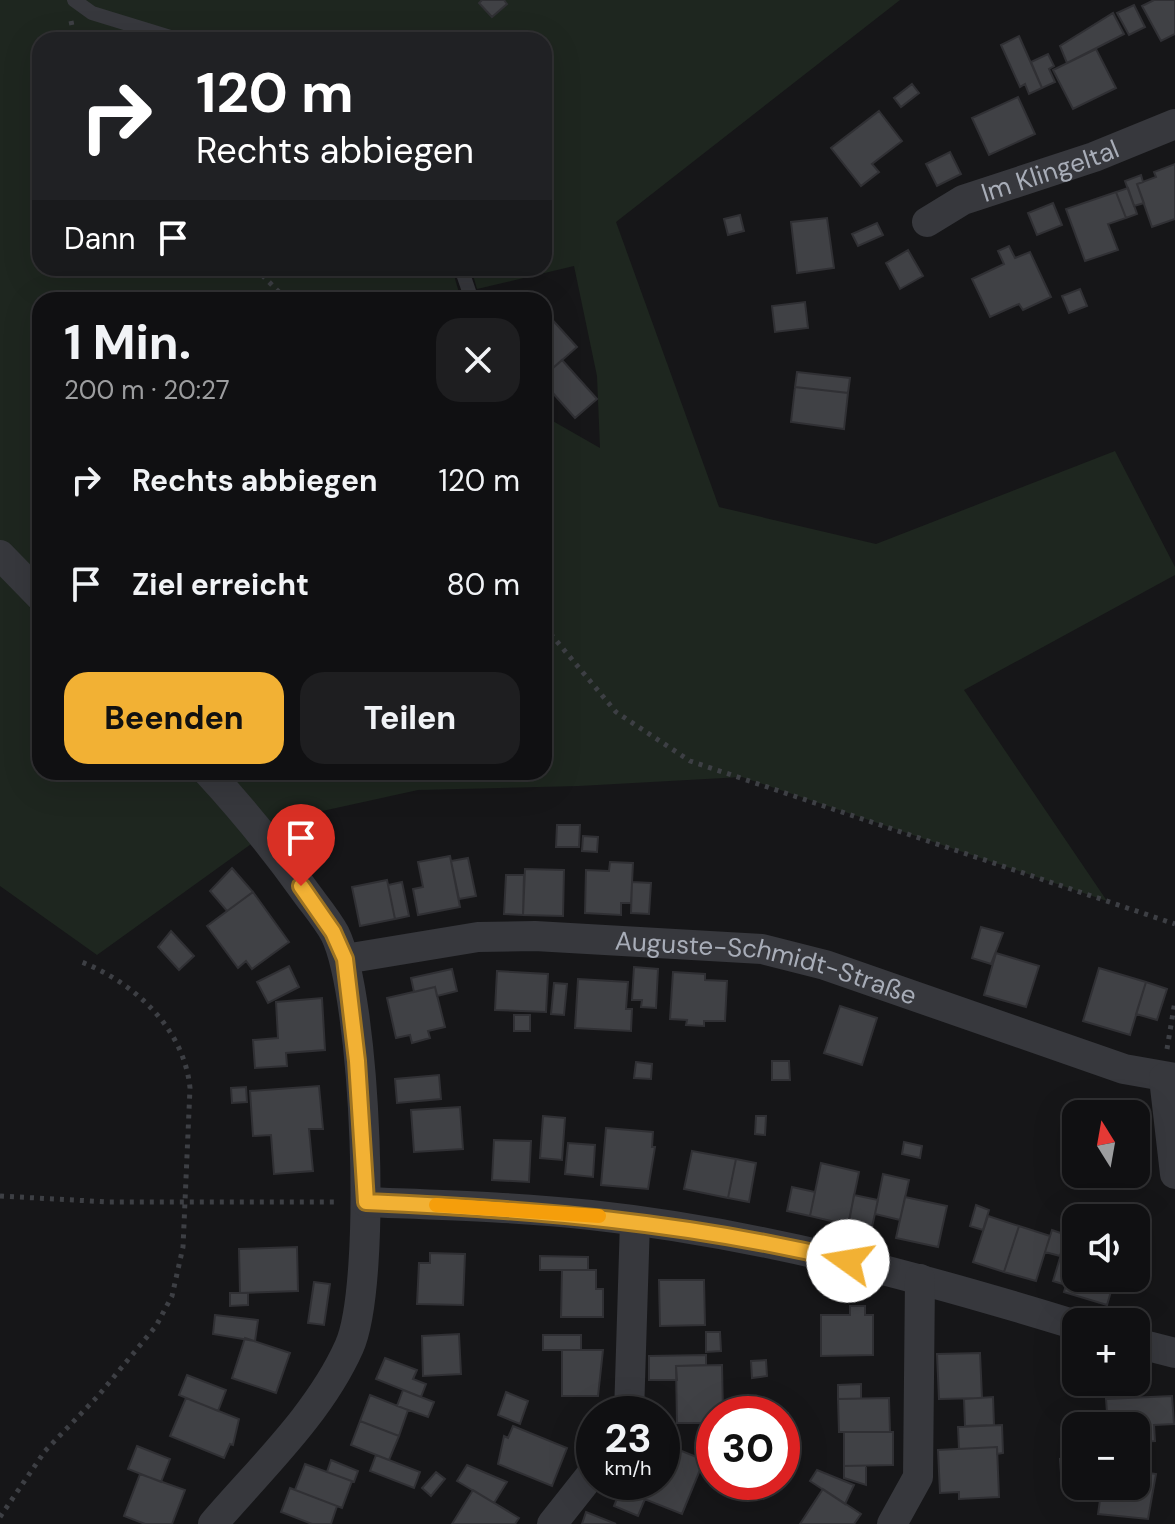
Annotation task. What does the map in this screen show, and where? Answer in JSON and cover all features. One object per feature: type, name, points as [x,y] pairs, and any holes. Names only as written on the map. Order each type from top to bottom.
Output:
[{"type":"street","name":"Im Klingeltal","points":[[927,222],[963,200],[1094,157],[1175,124]]},
{"type":"street","points":[[0,555],[32,588]]},
{"type":"street","points":[[213,1524],[326,1390],[341,1365],[361,1308],[366,1202],[357,1061],[345,959],[333,932],[268,840],[215,780]]},
{"type":"street","name":"Auguste-Schmidt-Straße","points":[[345,959],[412,946],[492,937],[535,936],[762,949],[825,965],[1124,1069],[1170,1078]]},
{"type":"street","points":[[1170,1078],[1175,1174]]},
{"type":"street","points":[[366,1202],[591,1215],[767,1243],[920,1279],[1062,1321]]},
{"type":"street","points":[[630,1396],[635,1221]]},
{"type":"street","points":[[892,1524],[918,1477],[920,1279]]},
{"type":"street","points":[[1150,1347],[1175,1353]]},
{"type":"street","points":[[552,1524],[576,1494]]},
{"type":"lane","points":[[74,0],[92,13],[154,32]]},
{"type":"path","points":[[263,276],[279,292]]},
{"type":"path","points":[[552,636],[616,712],[690,761],[1175,924]]},
{"type":"path","points":[[0,1517],[45,1451],[98,1396],[156,1326],[180,1271],[190,1088],[187,1062],[177,1037],[139,997],[104,970],[79,961]]},
{"type":"path","points":[[1170,1078],[1175,1001]]},
{"type":"path","points":[[0,1196],[185,1202],[366,1202]]},
{"type":"shaded area","points":[[0,0],[900,0],[616,222],[719,507],[876,544],[1115,451],[1175,567],[1175,575],[964,690],[1107,901],[742,777],[579,786],[418,790],[286,819],[97,955],[0,886]]},
{"type":"shaded area","points":[[473,276],[532,276],[477,289]]},
{"type":"building","points":[[482,0],[504,0],[507,4],[492,17],[479,3]]},
{"type":"building","points":[[1154,0],[1175,0],[1175,34],[1161,41],[1142,6]]},
{"type":"building","points":[[1134,5],[1145,27],[1129,35],[1117,13]]},
{"type":"building","points":[[1113,13],[1124,34],[1067,63],[1060,46]]},
{"type":"building","points":[[1019,36],[1042,88],[1029,94],[1025,84],[1020,87],[1001,45]]},
{"type":"building","points":[[1096,49],[1116,88],[1073,109],[1053,70]]},
{"type":"building","points":[[1048,54],[1054,66],[1049,69],[1055,82],[1042,88],[1031,62]]},
{"type":"building","points":[[912,84],[919,93],[901,107],[894,98]]},
{"type":"building","points":[[1018,97],[1035,134],[989,155],[972,118]]},
{"type":"building","points":[[879,111],[902,141],[872,164],[879,172],[861,186],[831,148]]},
{"type":"building","points":[[950,152],[961,174],[937,186],[926,164]]},
{"type":"building","points":[[1175,164],[1175,219],[1152,227],[1137,184],[1156,177],[1154,172]]},
{"type":"building","points":[[1141,175],[1143,182],[1137,184],[1144,203],[1134,206],[1125,181]]},
{"type":"building","points":[[1128,188],[1137,214],[1126,218],[1116,192]]},
{"type":"building","points":[[1116,192],[1126,218],[1108,224],[1118,250],[1085,261],[1066,209]]},
{"type":"building","points":[[1053,203],[1062,225],[1037,235],[1028,213]]},
{"type":"building","points":[[740,215],[744,231],[728,235],[724,219]]},
{"type":"building","points":[[827,218],[834,268],[797,273],[791,222]]},
{"type":"building","points":[[877,223],[883,235],[858,246],[852,234]]},
{"type":"building","points":[[1009,246],[1015,258],[1030,252],[1051,297],[1023,310],[1019,304],[990,317],[972,279],[1004,264],[998,251]]},
{"type":"building","points":[[908,250],[923,276],[900,289],[886,263]]},
{"type":"building","points":[[1080,289],[1087,306],[1069,313],[1062,296]]},
{"type":"building","points":[[805,302],[808,328],[775,332],[772,306]]},
{"type":"building","points":[[552,319],[577,347],[552,369]]},
{"type":"building","points":[[562,360],[597,399],[575,418],[552,392],[552,369]]},
{"type":"building","points":[[797,372],[850,378],[848,393],[795,387]]},
{"type":"building","points":[[795,387],[848,393],[844,429],[791,422]]},
{"type":"building","points":[[557,825],[580,825],[579,847],[556,847]]},
{"type":"building","points":[[583,836],[598,837],[597,852],[582,851]]},
{"type":"building","points":[[450,856],[460,907],[418,915],[413,889],[423,887],[418,862]]},
{"type":"building","points":[[468,858],[476,896],[459,899],[451,861]]},
{"type":"building","points":[[610,862],[633,863],[631,903],[621,903],[621,915],[585,913],[586,870],[609,871]]},
{"type":"building","points":[[232,868],[253,892],[227,911],[210,891]]},
{"type":"building","points":[[525,869],[564,870],[563,916],[523,915]]},
{"type":"building","points":[[506,875],[524,875],[523,915],[504,914]]},
{"type":"building","points":[[387,880],[395,919],[360,926],[352,887]]},
{"type":"building","points":[[402,882],[409,916],[395,919],[388,885]]},
{"type":"building","points":[[632,882],[651,883],[649,914],[631,913]]},
{"type":"building","points":[[253,892],[289,942],[252,969],[246,961],[238,968],[207,926]]},
{"type":"building","points":[[981,927],[1003,933],[991,964],[972,958]]},
{"type":"building","points":[[171,931],[194,956],[179,970],[158,947]]},
{"type":"building","points":[[996,953],[1039,966],[1026,1007],[984,995]]},
{"type":"building","points":[[289,966],[299,987],[268,1003],[257,982]]},
{"type":"building","points":[[634,967],[658,969],[656,1008],[641,1007],[642,1000],[632,1000]]},
{"type":"building","points":[[1099,968],[1146,982],[1130,1035],[1083,1021]]},
{"type":"building","points":[[452,969],[457,991],[437,996],[435,987],[414,992],[411,978]]},
{"type":"building","points":[[497,971],[548,974],[546,1012],[495,1010]]},
{"type":"building","points":[[673,972],[705,974],[705,980],[727,981],[725,1021],[704,1021],[704,1026],[686,1025],[687,1020],[670,1019]]},
{"type":"building","points":[[578,979],[628,982],[626,1009],[632,1009],[631,1031],[575,1028]]},
{"type":"building","points":[[1146,982],[1167,989],[1157,1020],[1136,1014]]},
{"type":"building","points":[[554,983],[567,984],[564,1015],[551,1014]]},
{"type":"building","points":[[435,987],[445,1027],[428,1031],[430,1038],[412,1043],[410,1035],[396,1038],[387,998]]},
{"type":"building","points":[[322,998],[325,1050],[286,1053],[287,1066],[255,1068],[253,1040],[278,1038],[276,1002]]},
{"type":"building","points":[[840,1006],[877,1018],[862,1065],[824,1053]]},
{"type":"building","points":[[514,1015],[530,1015],[530,1031],[514,1031]]},
{"type":"building","points":[[772,1061],[789,1061],[790,1080],[772,1080]]},
{"type":"building","points":[[636,1062],[652,1064],[651,1079],[634,1078]]},
{"type":"building","points":[[439,1075],[441,1099],[397,1103],[395,1079]]},
{"type":"building","points":[[319,1086],[323,1129],[309,1129],[313,1171],[274,1174],[271,1135],[253,1136],[250,1091]]},
{"type":"building","points":[[246,1087],[247,1102],[232,1103],[231,1088]]},
{"type":"building","points":[[460,1107],[463,1149],[414,1152],[411,1110]]},
{"type":"building","points":[[543,1116],[565,1118],[562,1160],[540,1158]]},
{"type":"building","points":[[756,1116],[766,1116],[765,1135],[755,1134]]},
{"type":"building","points":[[606,1128],[653,1132],[652,1147],[655,1147],[648,1189],[601,1185]]},
{"type":"building","points":[[494,1140],[531,1141],[529,1182],[492,1180]]},
{"type":"building","points":[[904,1142],[922,1146],[920,1158],[902,1154]]},
{"type":"building","points":[[568,1143],[595,1145],[593,1177],[565,1174]]},
{"type":"building","points":[[692,1151],[736,1159],[728,1198],[684,1189]]},
{"type":"building","points":[[736,1159],[756,1163],[749,1202],[728,1198]]},
{"type":"building","points":[[821,1163],[859,1172],[848,1225],[810,1216]]},
{"type":"building","points":[[883,1174],[909,1180],[900,1220],[875,1214]]},
{"type":"building","points":[[792,1187],[815,1192],[810,1216],[787,1211]]},
{"type":"building","points":[[854,1195],[878,1200],[872,1227],[849,1222]]},
{"type":"building","points":[[905,1197],[947,1206],[938,1247],[896,1238]]},
{"type":"building","points":[[976,1205],[989,1210],[983,1230],[970,1226]]},
{"type":"building","points":[[988,1216],[1019,1226],[1004,1272],[973,1262]]},
{"type":"building","points":[[1019,1226],[1050,1236],[1036,1281],[1004,1272]]},
{"type":"building","points":[[1052,1230],[1062,1234],[1060,1256],[1045,1252]]},
{"type":"building","points":[[297,1247],[298,1291],[240,1293],[239,1249]]},
{"type":"building","points":[[430,1253],[465,1254],[463,1305],[417,1304],[419,1263],[430,1263]]},
{"type":"building","points":[[540,1256],[588,1257],[588,1270],[540,1270]]},
{"type":"building","points":[[1060,1258],[1062,1259],[1062,1284],[1053,1281]]},
{"type":"building","points":[[562,1270],[596,1270],[596,1289],[603,1289],[603,1317],[561,1317]]},
{"type":"building","points":[[659,1280],[704,1280],[705,1325],[660,1326]]},
{"type":"building","points":[[314,1282],[330,1284],[324,1325],[308,1323]]},
{"type":"building","points":[[1064,1292],[1111,1292],[1107,1305]]},
{"type":"building","points":[[230,1293],[248,1293],[248,1305],[230,1306]]},
{"type":"building","points":[[850,1306],[865,1306],[865,1315],[873,1315],[873,1355],[821,1356],[821,1315],[850,1315]]},
{"type":"building","points":[[215,1315],[258,1320],[255,1341],[213,1334]]},
{"type":"building","points":[[706,1332],[720,1332],[721,1351],[706,1352]]},
{"type":"building","points":[[459,1334],[461,1374],[423,1376],[422,1336]]},
{"type":"building","points":[[543,1335],[581,1335],[581,1350],[543,1350]]},
{"type":"building","points":[[245,1338],[290,1353],[276,1393],[232,1378]]},
{"type":"building","points":[[562,1350],[603,1350],[598,1396],[562,1396]]},
{"type":"building","points":[[980,1353],[982,1398],[939,1399],[937,1354]]},
{"type":"building","points":[[706,1355],[706,1365],[676,1366],[677,1380],[649,1380],[649,1356]]},
{"type":"building","points":[[385,1358],[417,1370],[413,1379],[426,1384],[421,1397],[376,1379]]},
{"type":"building","points":[[766,1360],[767,1376],[752,1378],[751,1361]]},
{"type":"building","points":[[722,1365],[723,1396],[696,1396],[696,1423],[680,1423],[676,1366]]},
{"type":"building","points":[[187,1375],[226,1390],[218,1411],[179,1395]]},
{"type":"building","points":[[861,1384],[861,1399],[838,1399],[838,1385]]},
{"type":"building","points":[[403,1390],[434,1402],[428,1417],[397,1406]]},
{"type":"building","points":[[506,1392],[528,1401],[520,1424],[498,1415]]},
{"type":"building","points":[[370,1395],[408,1410],[399,1436],[360,1421]]},
{"type":"building","points":[[1172,1396],[1174,1424],[1154,1425],[1155,1441],[1150,1441],[1150,1412],[1107,1412],[1106,1399]]},
{"type":"building","points":[[993,1397],[994,1425],[965,1426],[964,1399]]},
{"type":"building","points":[[186,1398],[239,1419],[233,1445],[230,1444],[224,1458],[170,1436]]},
{"type":"building","points":[[889,1398],[890,1432],[839,1432],[838,1399]]},
{"type":"building","points":[[360,1421],[399,1436],[389,1460],[351,1445]]},
{"type":"building","points":[[1002,1425],[1003,1453],[997,1454],[997,1447],[959,1449],[958,1427]]},
{"type":"building","points":[[513,1426],[567,1448],[552,1486],[498,1464],[504,1436],[508,1438]]},
{"type":"building","points":[[844,1432],[893,1432],[893,1465],[844,1466]]},
{"type":"building","points":[[137,1446],[170,1459],[161,1482],[128,1469]]},
{"type":"building","points":[[997,1447],[999,1497],[959,1499],[959,1492],[940,1493],[938,1450]]},
{"type":"building","points":[[680,1450],[696,1457],[696,1480],[682,1514],[647,1500],[680,1500]]},
{"type":"building","points":[[376,1455],[420,1472],[414,1488],[370,1471]]},
{"type":"building","points":[[331,1460],[358,1471],[354,1482],[327,1472]]},
{"type":"building","points":[[305,1464],[352,1481],[342,1508],[295,1490]]},
{"type":"building","points":[[467,1465],[507,1482],[494,1503],[457,1481]]},
{"type":"building","points":[[844,1466],[866,1466],[866,1485],[844,1478]]},
{"type":"building","points":[[817,1470],[854,1485],[845,1504],[810,1481]]},
{"type":"building","points":[[436,1472],[445,1479],[431,1496],[422,1488]]},
{"type":"building","points":[[1150,1473],[1156,1474],[1148,1519],[1098,1514],[1100,1500],[1150,1500]]},
{"type":"building","points":[[140,1474],[185,1490],[172,1524],[145,1524],[124,1516]]},
{"type":"building","points":[[290,1488],[337,1506],[331,1524],[312,1524],[281,1512]]},
{"type":"building","points":[[823,1489],[861,1514],[854,1524],[800,1524]]},
{"type":"building","points":[[473,1490],[519,1518],[515,1524],[452,1524]]},
{"type":"building","points":[[616,1500],[645,1500],[638,1516],[614,1506]]},
{"type":"building","points":[[586,1512],[616,1524],[582,1524]]},
{"type":"slow traffic","points":[[436,1205],[599,1216]]},
{"type":"route","points":[[301,886],[333,932],[345,959],[352,1002],[366,1202],[591,1215],[702,1231],[848,1261]]}]
